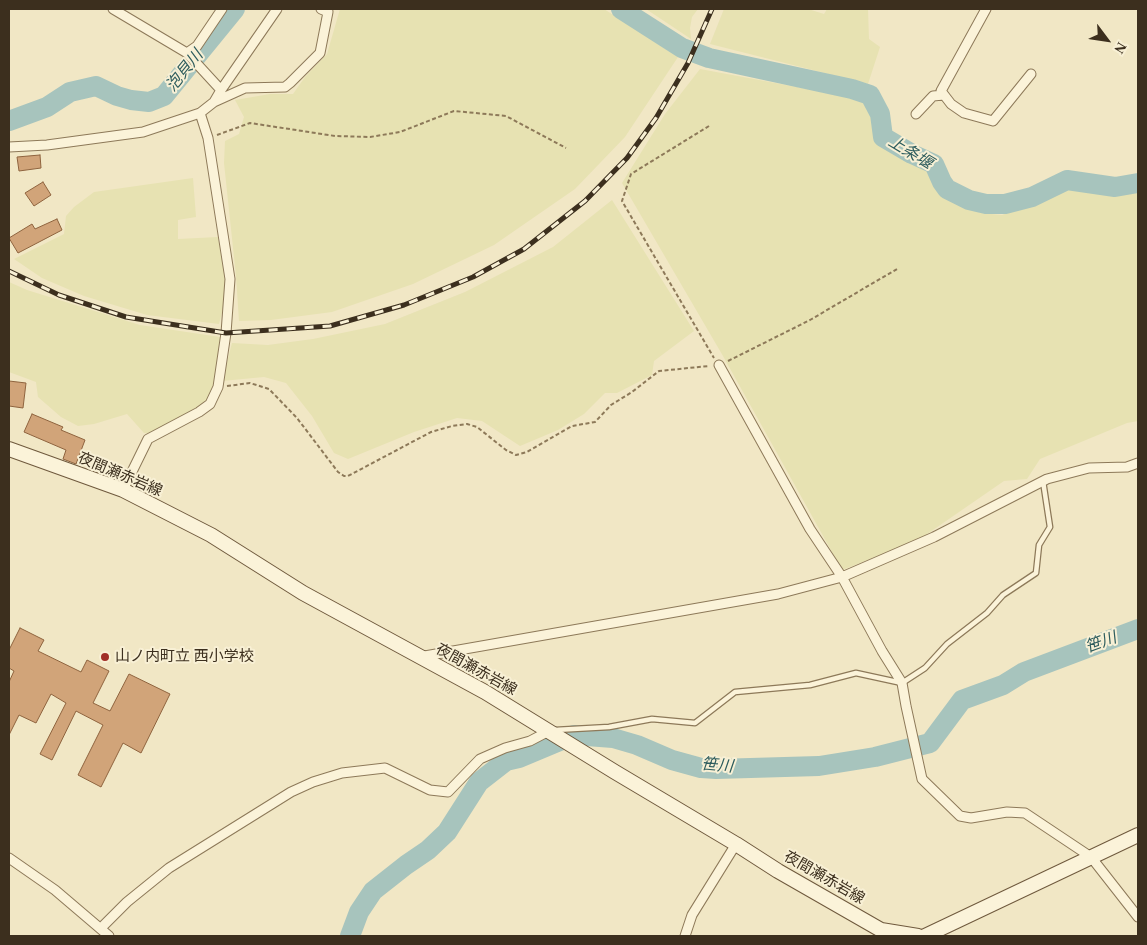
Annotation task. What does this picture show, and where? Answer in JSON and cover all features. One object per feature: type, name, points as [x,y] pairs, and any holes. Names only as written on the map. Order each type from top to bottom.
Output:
[{"type":"main road","name":"夜間瀬赤岩線","points":[[9,449],[122,490],[210,535],[303,593],[485,692],[778,871],[881,930],[918,936]]},
{"type":"main road","points":[[925,936],[1138,835]]},
{"type":"street","points":[[113,9],[188,55],[221,90]]},
{"type":"street","points":[[188,55],[197,46],[222,9]]},
{"type":"street","points":[[214,102],[277,9]]},
{"type":"street","points":[[9,147],[47,145],[143,132],[200,112],[214,102],[245,88],[285,87],[320,53],[328,12],[321,9]]},
{"type":"street","points":[[986,9],[941,91],[950,104],[964,113],[993,121],[1031,74]]},
{"type":"street","points":[[916,114],[933,96],[944,95]]},
{"type":"street","points":[[122,490],[148,439],[199,412],[210,404],[218,387],[226,333],[230,279],[208,138],[200,112]]},
{"type":"street","points":[[719,365],[810,530],[842,577],[882,651],[902,682],[922,779],[960,816],[971,818],[1007,812],[1025,813],[1091,857],[1138,917]]},
{"type":"street","points":[[419,657],[778,594],[842,577],[934,536],[1043,481],[1089,468],[1127,467],[1138,463]]},
{"type":"street","points":[[101,928],[127,902],[169,868],[291,792],[313,782],[342,773],[385,768],[430,790],[448,792],[480,759],[505,748],[552,733]]},
{"type":"street","points":[[685,936],[692,915],[736,844]]},
{"type":"street","points":[[9,858],[55,890],[109,936]]},
{"type":"lane","points":[[552,733],[609,727],[652,719],[695,723],[735,692],[810,685],[856,673],[902,682],[925,668],[947,644],[987,614],[1003,595],[1036,573],[1039,545],[1050,526],[1043,481]]},
{"type":"path","points":[[208,138],[250,123],[335,136],[370,137],[400,132],[454,111],[506,116],[566,148]]},
{"type":"path","points":[[709,126],[630,174],[622,201],[719,365]]},
{"type":"path","points":[[218,387],[250,383],[269,389],[297,418],[338,472],[344,476],[348,476],[431,432],[467,424],[477,427],[506,450],[516,455],[527,452],[572,426],[595,422],[611,405],[632,392],[659,371],[719,365],[810,320],[897,269]]},
{"type":"shaded area","points":[[340,9],[604,9],[678,57],[625,137],[575,189],[494,245],[413,284],[332,312],[271,320],[239,321],[224,163],[225,141],[239,134],[244,117],[235,100],[270,94],[293,94],[305,77],[327,54]]},
{"type":"shaded area","points":[[646,9],[698,9],[692,17],[691,39]]},
{"type":"shaded area","points":[[724,9],[808,9],[824,14],[827,9],[868,9],[869,39],[880,47],[868,84],[710,44]]},
{"type":"shaded area","points":[[700,69],[867,100],[879,141],[924,168],[950,200],[981,213],[1002,215],[1067,189],[1109,191],[1138,187],[1138,421],[1127,423],[1040,459],[1027,479],[1004,481],[917,541],[842,570],[723,356],[622,183],[665,114]]},
{"type":"shaded area","points":[[193,178],[196,217],[178,220],[178,239],[218,237],[225,276],[225,301],[219,324],[147,315],[84,296],[42,278],[14,259],[64,234],[66,216],[74,207],[94,192]]},
{"type":"shaded area","points":[[612,200],[694,331],[654,361],[652,375],[617,393],[605,393],[584,414],[558,430],[520,446],[482,421],[457,418],[414,432],[348,459],[334,453],[312,416],[286,383],[264,377],[222,381],[232,343],[268,345],[313,339],[385,324],[465,292],[553,247]]},
{"type":"shaded area","points":[[9,282],[27,290],[140,325],[220,337],[222,339],[216,379],[210,396],[204,404],[151,433],[144,433],[127,414],[94,424],[78,426],[61,417],[38,397],[36,382],[9,372]]},
{"type":"building","points":[[40,155],[41,168],[19,171],[17,157]]},
{"type":"building","points":[[43,182],[51,195],[34,206],[25,193]]},
{"type":"building","points":[[57,219],[62,230],[18,253],[9,238],[32,224],[35,229]]},
{"type":"building","points":[[9,381],[26,383],[23,408],[9,406]]},
{"type":"building","points":[[32,414],[63,427],[61,430],[85,440],[76,464],[63,459],[66,450],[24,432]]},
{"type":"building","points":[[20,628],[44,640],[38,651],[81,672],[87,660],[109,671],[93,703],[110,711],[129,674],[170,694],[141,753],[123,743],[101,787],[78,775],[103,725],[76,711],[52,760],[40,754],[66,703],[51,694],[36,723],[19,715],[9,735],[9,682],[14,671],[9,668],[9,650]]},
{"type":"waterway","name":"泡貝川","points":[[9,121],[47,107],[70,92],[96,86],[131,100],[149,102],[164,96],[235,9]]},
{"type":"waterway","name":"上条堰","points":[[621,9],[682,48],[709,58],[852,89],[870,95],[880,114],[883,137],[934,164],[947,189],[969,200],[986,204],[1005,204],[1032,197],[1067,180],[1115,187],[1138,183]]},
{"type":"waterway","name":"笹川","points":[[350,936],[359,912],[373,891],[428,850],[447,832],[479,782],[506,761],[519,758],[574,735],[613,738],[637,745],[672,760],[701,768],[819,766],[875,757],[930,743],[962,700],[1003,685],[1024,672],[1138,629]]},
{"type":"railway","points":[[9,271],[59,295],[126,317],[226,333],[330,326],[404,305],[473,277],[524,249],[585,201],[627,158],[656,118],[688,63],[712,9]]},
{"type":"place","name":"山ノ内町立 西小学校","points":[[105,657]]}]
